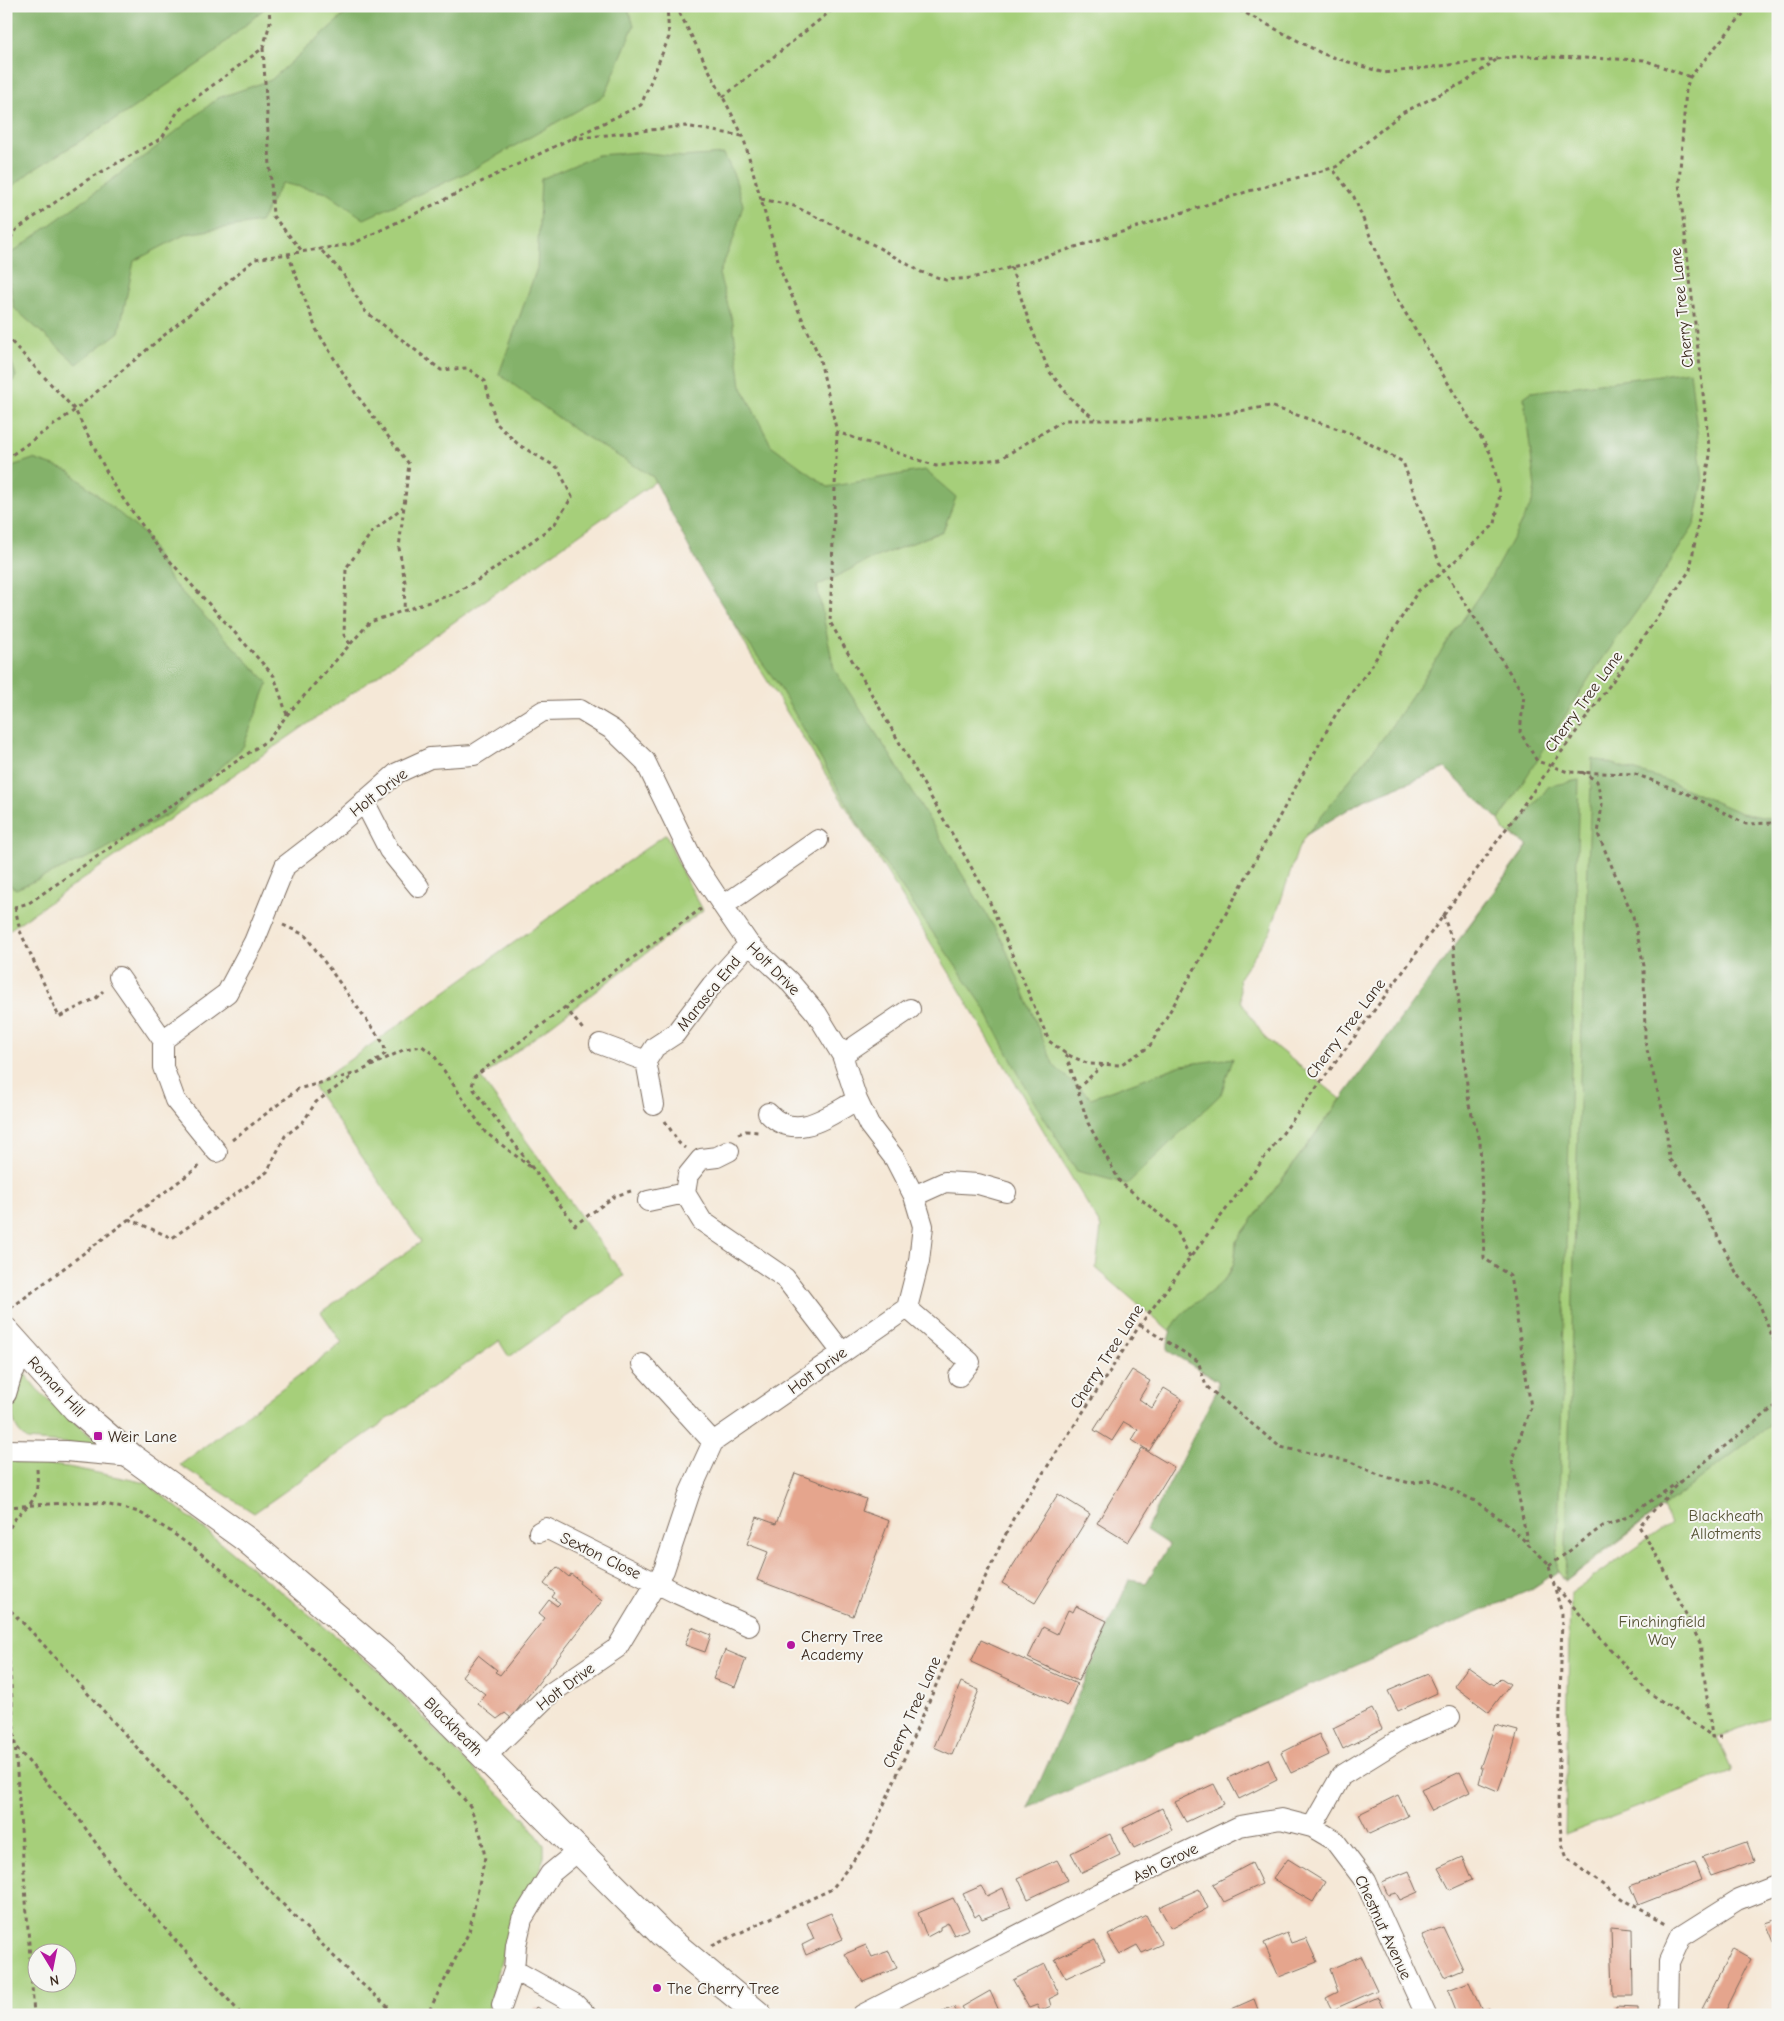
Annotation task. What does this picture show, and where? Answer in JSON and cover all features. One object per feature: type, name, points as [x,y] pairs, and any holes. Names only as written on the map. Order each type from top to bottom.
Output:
[{"type":"main road","name":"Roman Hill","points":[[6,1331],[76,1409],[132,1457]]},
{"type":"main road","name":"Blackheath","points":[[132,1457],[254,1546],[392,1664],[662,1934],[759,2015]]},
{"type":"street","name":"Holt Drive","points":[[163,1040],[227,993],[254,942],[285,866],[328,833],[397,773],[430,758],[474,755],[543,711],[580,710],[612,730],[645,762],[694,862],[720,902],[749,944],[788,980],[817,1014],[842,1055],[857,1100],[868,1125],[895,1159],[914,1196],[923,1226],[919,1261],[907,1308],[841,1351],[759,1412],[713,1442],[690,1492],[664,1570],[617,1648],[551,1692],[485,1757]]},
{"type":"street","points":[[364,801],[389,850],[418,887]]},
{"type":"street","points":[[720,902],[762,879],[818,840]]},
{"type":"street","name":"Marasca End","points":[[646,1061],[655,1047],[675,1034],[712,985],[749,944]]},
{"type":"street","points":[[119,977],[163,1040],[162,1067],[175,1100],[217,1152]]},
{"type":"street","points":[[842,1055],[910,1009]]},
{"type":"street","points":[[600,1044],[646,1061],[654,1105]]},
{"type":"street","points":[[768,1113],[777,1123],[791,1127],[807,1125],[857,1100]]},
{"type":"street","points":[[729,1151],[717,1157],[700,1160],[688,1175],[685,1193],[702,1221],[785,1278],[841,1351]]},
{"type":"street","points":[[914,1196],[945,1182],[978,1184],[1006,1192]]},
{"type":"street","points":[[648,1201],[685,1193]]},
{"type":"street","points":[[907,1308],[970,1362],[959,1376]]},
{"type":"street","points":[[6,1394],[12,1374],[25,1352]]},
{"type":"street","points":[[642,1364],[666,1384],[713,1442]]},
{"type":"street","points":[[6,1450],[66,1451],[132,1457]]},
{"type":"street","name":"Sexton Close","points":[[548,1526],[657,1582],[749,1626]]},
{"type":"street","points":[[1312,1826],[1340,1776],[1407,1735],[1450,1718]]},
{"type":"street","name":"Ash Grove","points":[[862,2015],[1100,1893],[1240,1826],[1281,1819],[1312,1826]]},
{"type":"street","name":"Chestnut Avenue","points":[[1312,1826],[1334,1840],[1366,1880],[1426,2015]]},
{"type":"street","points":[[502,2005],[514,1970],[516,1945],[522,1919],[550,1874],[578,1851]]},
{"type":"street","points":[[1668,2015],[1669,1962],[1681,1936],[1738,1900],[1778,1884]]},
{"type":"street","points":[[514,1970],[575,2004],[586,2015]]},
{"type":"path","points":[[269,6],[270,23],[263,48],[272,216],[302,252]]},
{"type":"path","points":[[6,459],[75,410],[255,259],[352,244],[640,105],[669,37],[667,6]]},
{"type":"path","points":[[676,6],[743,136],[782,274],[819,356],[837,432],[830,622],[985,891],[1050,1041],[1066,1054],[1089,1064],[1120,1065],[1149,1047],[1208,946],[1336,714],[1370,668],[1418,591],[1444,571],[1495,524],[1500,493],[1490,454],[1394,294],[1354,197],[1332,168]]},
{"type":"path","points":[[723,97],[837,6]]},
{"type":"path","points":[[1232,6],[1323,54],[1384,74],[1520,56],[1644,60],[1690,77]]},
{"type":"path","name":"Cherry Tree Lane","points":[[690,1957],[832,1889],[868,1841],[961,1628],[1013,1519],[1140,1325],[1443,915],[1690,570],[1710,455],[1679,183],[1686,89],[1690,77],[1750,6]]},
{"type":"path","points":[[6,245],[17,229],[88,180],[162,138],[178,111],[263,48]]},
{"type":"path","points":[[761,199],[794,206],[874,245],[921,272],[946,280],[972,278],[1249,191],[1336,167],[1402,113],[1467,81],[1496,60]]},
{"type":"path","points":[[570,139],[685,126],[743,136]]},
{"type":"path","points":[[6,905],[15,907],[29,903],[268,739],[287,714],[370,622],[453,594],[483,576],[554,525],[572,497],[558,468],[518,445],[496,423],[486,381],[467,368],[442,370],[365,311],[342,272],[320,249]]},
{"type":"path","points":[[288,254],[316,329],[356,394],[409,464],[399,548],[404,582],[404,611]]},
{"type":"path","points":[[1011,267],[1029,322],[1049,371],[1074,402],[1095,419]]},
{"type":"path","points":[[6,336],[75,410],[114,486],[160,550],[274,676],[287,714]]},
{"type":"path","points":[[837,432],[936,466],[1000,459],[1064,420],[1186,420],[1270,406],[1350,433],[1403,462],[1439,562],[1524,695],[1520,732],[1537,761],[1568,772],[1635,774],[1688,794],[1746,824],[1778,825]]},
{"type":"path","points":[[350,644],[344,635],[346,568],[372,532],[403,506]]},
{"type":"path","points":[[1582,772],[1597,781],[1602,804],[1598,834],[1633,916],[1644,966],[1645,1042],[1666,1124],[1669,1159],[1692,1186],[1736,1272],[1757,1298],[1778,1351]]},
{"type":"path","points":[[648,1201],[648,1192],[638,1190],[624,1192],[615,1196],[575,1225],[472,1087],[474,1077],[675,926],[720,902]]},
{"type":"path","points":[[15,907],[20,931],[59,1017],[96,998],[119,977]]},
{"type":"path","points":[[1443,915],[1453,943],[1469,1105],[1480,1140],[1484,1258],[1510,1276],[1531,1407],[1512,1459],[1527,1542]]},
{"type":"path","points":[[129,1219],[172,1238],[267,1172],[285,1136],[303,1122],[316,1102],[385,1054],[384,1044],[305,935],[264,917]]},
{"type":"path","points":[[565,1007],[594,1044],[600,1044]]},
{"type":"path","points":[[6,1311],[298,1089],[357,1073],[405,1049],[422,1046],[433,1054],[485,1132],[533,1169]]},
{"type":"path","points":[[1066,1054],[1088,1124],[1120,1182],[1175,1227],[1190,1257]]},
{"type":"path","points":[[1077,1089],[1104,1064]]},
{"type":"path","points":[[654,1105],[679,1143],[700,1160]]},
{"type":"path","points":[[1140,1325],[1198,1362],[1206,1386],[1280,1446],[1349,1461],[1378,1476],[1410,1483],[1433,1480],[1475,1501],[1506,1523],[1549,1566],[1562,1614],[1558,1805],[1562,1844],[1567,1858],[1625,1901],[1670,1925],[1681,1936]]},
{"type":"path","points":[[1549,1566],[1603,1526],[1628,1517],[1682,1480],[1778,1404]]},
{"type":"path","points":[[34,2015],[7,1629],[6,1546],[9,1529],[32,1505],[38,1488],[36,1451]]},
{"type":"path","points":[[1682,1480],[1639,1526],[1661,1563],[1700,1643],[1712,1737]]},
{"type":"path","points":[[6,1507],[79,1502],[101,1503],[139,1512],[170,1531],[207,1558],[271,1611],[386,1716],[470,1806],[481,1836],[485,1857],[469,1932],[427,2015]]},
{"type":"path","points":[[1556,1587],[1647,1691],[1712,1737],[1722,1737]]},
{"type":"path","points":[[8,1608],[227,1847],[354,1976],[397,2015]]},
{"type":"path","points":[[6,1736],[79,1819],[121,1879],[242,2015]]},
{"type":"green space","points":[[6,6],[1778,6],[1778,1714],[1717,1737],[1732,1771],[1565,1835],[1570,1594],[1670,1523],[1663,1508],[1565,1582],[1536,1536],[1464,932],[1528,845],[1504,831],[1499,820],[1445,768],[1361,801],[1306,835],[1298,849],[1271,930],[1239,978],[1241,1001],[1265,1038],[1341,1099],[1236,1242],[1233,1265],[1228,1275],[1197,1310],[1170,1332],[1096,1268],[1101,1227],[949,972],[750,653],[656,481],[6,932]]},
{"type":"green space","points":[[6,6],[267,6],[209,57],[124,114],[30,172],[6,192]]},
{"type":"green space","points":[[354,6],[627,6],[634,25],[605,95],[470,171],[364,219],[327,193],[282,183],[260,222],[186,234],[134,261],[119,332],[77,364],[14,308],[6,257],[154,149],[218,98],[271,80]]},
{"type":"green space","points":[[640,152],[682,157],[724,154],[735,178],[743,205],[734,238],[719,274],[733,323],[741,386],[771,445],[828,487],[925,470],[956,497],[943,531],[869,560],[817,586],[834,669],[892,758],[1003,942],[1054,1066],[1091,1098],[1182,1065],[1233,1058],[1221,1094],[1127,1184],[1077,1171],[1027,1090],[984,1007],[862,830],[777,683],[730,618],[699,567],[653,477],[575,430],[499,374],[537,268],[541,179],[598,155]]},
{"type":"green space","points":[[6,343],[16,376],[6,393]]},
{"type":"green space","points":[[1690,371],[1703,482],[1695,524],[1654,587],[1591,675],[1499,820],[1445,768],[1362,801],[1306,835],[1386,734],[1490,579],[1532,503],[1535,488],[1524,397],[1531,392]]},
{"type":"green space","points":[[33,459],[69,471],[144,534],[171,581],[268,683],[243,747],[172,812],[98,853],[16,889],[6,883],[6,468]]},
{"type":"green space","points":[[1592,758],[1663,779],[1741,813],[1778,820],[1778,1419],[1664,1507],[1595,1557],[1565,1582],[1576,1183]]},
{"type":"green space","points":[[1579,780],[1557,1572],[1530,1590],[1028,1808],[1129,1580],[1146,1583],[1169,1545],[1146,1530],[1218,1388],[1218,1381],[1168,1351],[1169,1337],[1173,1326],[1180,1316],[1210,1293],[1228,1275],[1234,1264],[1236,1242],[1528,846],[1512,834],[1549,786]]},
{"type":"green space","points":[[666,834],[683,874],[703,910],[481,1078],[624,1276],[509,1357],[499,1341],[254,1513],[180,1465],[342,1343],[321,1312],[421,1242],[313,1086]]},
{"type":"green space","points":[[25,1374],[37,1389],[59,1410],[103,1446],[27,1440],[16,1427],[13,1412],[16,1391]]},
{"type":"green space","points":[[6,1460],[68,1467],[147,1483],[380,1672],[456,1752],[525,1819],[544,1845],[544,1857],[537,1877],[513,1915],[487,2015],[6,2015]]},
{"type":"building","points":[[1132,1370],[1150,1381],[1139,1399],[1152,1408],[1164,1388],[1182,1399],[1149,1451],[1132,1440],[1138,1430],[1124,1422],[1112,1441],[1094,1430]]},
{"type":"building","points":[[1142,1448],[1174,1467],[1128,1542],[1097,1523]]},
{"type":"building","points":[[795,1473],[866,1499],[862,1511],[889,1521],[853,1616],[757,1580],[768,1552],[747,1544],[757,1517],[776,1524]]},
{"type":"building","points":[[1058,1494],[1090,1514],[1035,1603],[1002,1583]]},
{"type":"building","points":[[557,1567],[569,1577],[571,1574],[580,1581],[579,1583],[602,1601],[511,1718],[505,1713],[497,1719],[478,1704],[485,1694],[462,1676],[478,1655],[497,1670],[495,1672],[500,1675],[545,1618],[539,1613],[549,1600],[557,1606],[560,1603],[552,1597],[555,1593],[544,1584]]},
{"type":"building","points":[[1076,1606],[1107,1621],[1078,1681],[1028,1658],[1043,1627],[1057,1634],[1068,1610],[1073,1612]]},
{"type":"building","points":[[692,1627],[711,1635],[705,1652],[685,1645]]},
{"type":"building","points":[[981,1640],[1077,1684],[1067,1706],[971,1662]]},
{"type":"building","points":[[725,1650],[746,1659],[735,1687],[713,1679]]},
{"type":"building","points":[[1468,1667],[1494,1685],[1501,1678],[1510,1684],[1489,1712],[1454,1686]]},
{"type":"building","points":[[1428,1674],[1437,1693],[1398,1711],[1388,1691]]},
{"type":"building","points":[[961,1682],[979,1690],[952,1755],[934,1747]]},
{"type":"building","points":[[1372,1709],[1382,1729],[1343,1749],[1333,1728]]},
{"type":"building","points":[[1495,1725],[1518,1731],[1498,1791],[1479,1783],[1483,1768],[1480,1768]]},
{"type":"building","points":[[1319,1734],[1329,1755],[1291,1773],[1281,1753]]},
{"type":"building","points":[[1268,1759],[1277,1780],[1239,1799],[1228,1778]]},
{"type":"building","points":[[1460,1772],[1470,1792],[1432,1811],[1421,1790]]},
{"type":"building","points":[[1214,1784],[1224,1804],[1186,1822],[1175,1802]]},
{"type":"building","points":[[1398,1795],[1408,1816],[1369,1834],[1359,1814]]},
{"type":"building","points":[[1162,1808],[1172,1830],[1134,1848],[1123,1828]]},
{"type":"building","points":[[1110,1834],[1120,1855],[1082,1873],[1071,1853]]},
{"type":"building","points":[[1747,1842],[1754,1861],[1711,1876],[1702,1858]]},
{"type":"building","points":[[1462,1857],[1472,1880],[1450,1890],[1438,1868]]},
{"type":"building","points":[[1288,1859],[1325,1882],[1313,1902],[1273,1879]]},
{"type":"building","points":[[1057,1860],[1068,1880],[1028,1899],[1018,1878]]},
{"type":"building","points":[[1695,1862],[1702,1880],[1638,1905],[1630,1886]]},
{"type":"building","points":[[1252,1863],[1262,1884],[1224,1902],[1213,1884]]},
{"type":"building","points":[[1409,1871],[1418,1892],[1400,1900],[1396,1893],[1388,1895],[1382,1882]]},
{"type":"building","points":[[981,1886],[987,1896],[1003,1888],[1011,1908],[982,1919],[979,1914],[975,1917],[963,1894]]},
{"type":"building","points":[[1199,1889],[1208,1908],[1171,1928],[1159,1907]]},
{"type":"building","points":[[953,1898],[969,1929],[954,1935],[948,1923],[927,1937],[918,1913]]},
{"type":"building","points":[[831,1913],[843,1939],[806,1955],[802,1945],[814,1939],[807,1923]]},
{"type":"building","points":[[1146,1915],[1162,1944],[1142,1953],[1137,1945],[1120,1954],[1108,1935]]},
{"type":"building","points":[[1778,1919],[1778,1941],[1774,1942],[1766,1923]]},
{"type":"building","points":[[1443,1927],[1463,1969],[1444,1977],[1422,1935]]},
{"type":"building","points":[[1611,1927],[1632,1929],[1633,1996],[1613,1996]]},
{"type":"building","points":[[1287,1933],[1291,1943],[1306,1938],[1317,1962],[1279,1977],[1264,1943]]},
{"type":"building","points":[[1095,1940],[1105,1960],[1066,1978],[1055,1959]]},
{"type":"building","points":[[866,1945],[872,1957],[889,1951],[897,1968],[863,1982],[845,1954]]},
{"type":"building","points":[[1733,1948],[1751,1958],[1723,2014],[1702,2009]]},
{"type":"building","points":[[1361,1956],[1377,1990],[1332,2010],[1326,1998],[1338,1992],[1330,1969]]},
{"type":"building","points":[[1045,1964],[1059,1994],[1049,1999],[1051,2006],[1040,2011],[1037,2005],[1029,2008],[1013,1980]]},
{"type":"building","points":[[1469,1982],[1482,2011],[1489,2008],[1492,2015],[1458,2015],[1448,1990]]},
{"type":"building","points":[[990,1991],[1001,2015],[967,2015],[962,2007]]},
{"type":"building","points":[[1378,1997],[1384,2010],[1379,2011],[1380,2015],[1347,2015],[1345,2012]]},
{"type":"building","points":[[1254,1999],[1260,2015],[1229,2015],[1227,2011]]},
{"type":"building","points":[[1616,2006],[1638,2007],[1638,2015],[1616,2015]]},
{"type":"building","points":[[536,2007],[550,2015],[531,2015]]},
{"type":"building","points":[[954,2007],[958,2015],[935,2015]]},
{"type":"place","name":"Weir Lane","points":[[98,1436]]},
{"type":"place","name":"Cherry Tree Academy","points":[[791,1645]]},
{"type":"place","name":"The Cherry Tree","points":[[657,1988]]},
{"type":"park label","name":"Blackheath Allotments","points":[[1726,1524]]},
{"type":"park label","name":"Finchingfield Way","points":[[1662,1630]]}]
